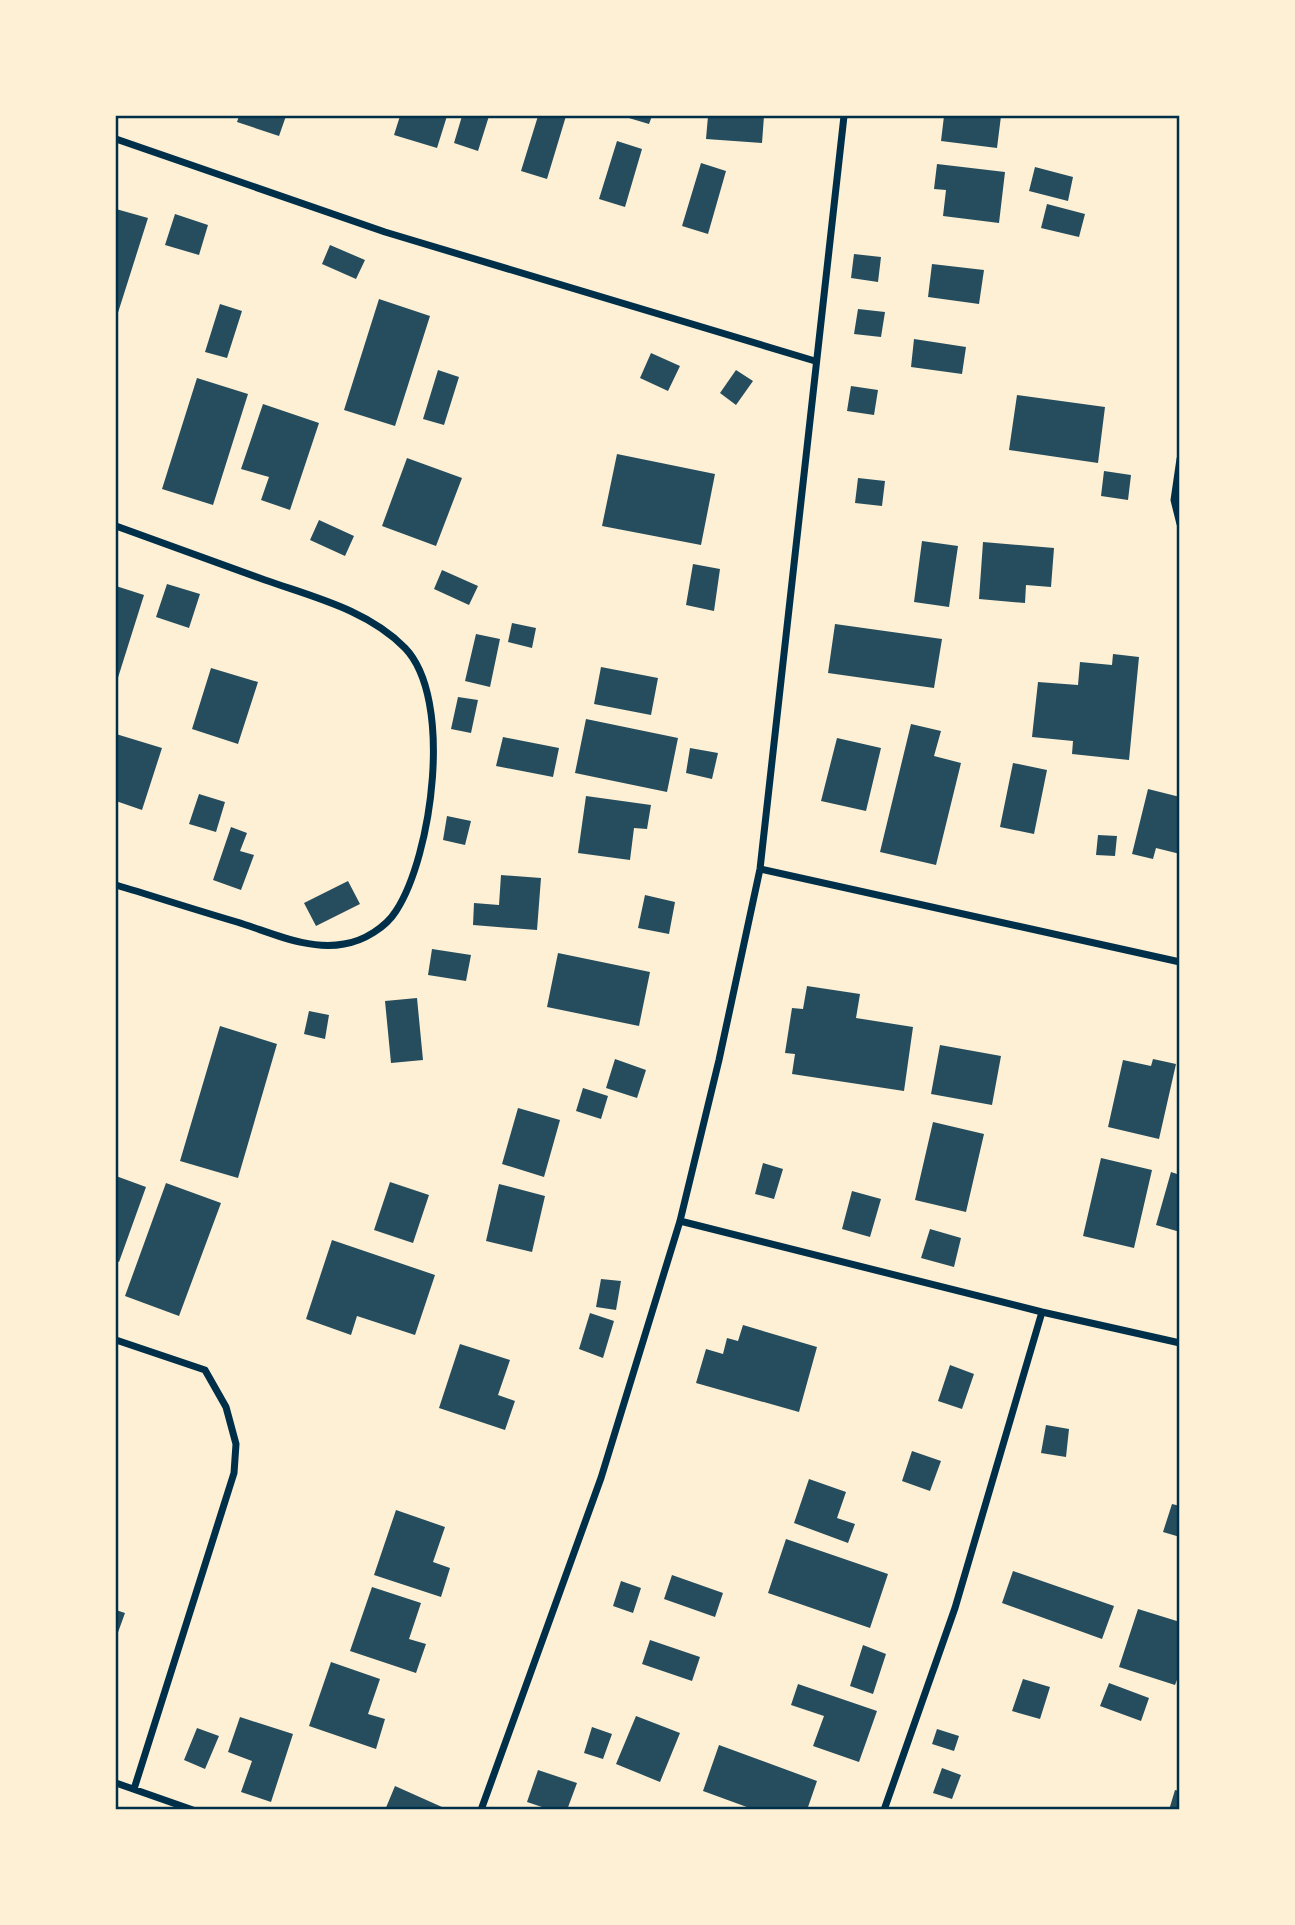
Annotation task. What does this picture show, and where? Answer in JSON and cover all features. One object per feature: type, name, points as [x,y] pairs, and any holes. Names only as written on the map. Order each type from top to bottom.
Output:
[{"type":"street","points":[[481,1810],[601,1478],[680,1221],[719,1060],[760,869],[844,116]]},
{"type":"street","points":[[116,139],[385,232],[815,361]]},
{"type":"street","points":[[1180,459],[1174,500],[1180,524]]},
{"type":"street","points":[[116,526],[364,616],[406,649],[421,672],[431,715],[435,762],[427,822],[412,881],[395,913],[376,932],[345,944],[308,944],[116,885]]},
{"type":"street","points":[[760,869],[1180,962]]},
{"type":"street","points":[[680,1221],[1042,1312],[1180,1343]]},
{"type":"street","points":[[884,1810],[955,1608],[1042,1312]]},
{"type":"street","points":[[116,1340],[205,1370],[226,1407],[236,1444],[234,1473],[134,1789]]},
{"type":"street","points":[[116,1783],[193,1810]]},
{"type":"building","points":[[239,116],[286,116],[279,136],[237,122]]},
{"type":"building","points":[[400,116],[447,116],[437,148],[394,135]]},
{"type":"building","points":[[462,116],[489,116],[478,151],[454,143]]},
{"type":"building","points":[[538,116],[566,116],[547,179],[521,171]]},
{"type":"building","points":[[622,116],[652,116],[649,124]]},
{"type":"building","points":[[708,116],[764,116],[762,143],[706,139]]},
{"type":"building","points":[[944,116],[1001,116],[997,148],[941,141]]},
{"type":"building","points":[[617,141],[642,149],[625,207],[599,199]]},
{"type":"building","points":[[701,163],[726,171],[708,234],[682,226]]},
{"type":"building","points":[[937,164],[1005,172],[999,223],[943,216],[946,190],[934,189]]},
{"type":"building","points":[[1035,167],[1073,177],[1068,201],[1029,191]]},
{"type":"building","points":[[1047,204],[1085,214],[1079,237],[1041,228]]},
{"type":"building","points":[[116,209],[148,218],[116,319]]},
{"type":"building","points":[[175,214],[208,225],[199,255],[165,245]]},
{"type":"building","points":[[330,245],[365,260],[356,279],[322,264]]},
{"type":"building","points":[[854,254],[881,257],[878,282],[851,278]]},
{"type":"building","points":[[932,264],[984,270],[979,304],[928,297]]},
{"type":"building","points":[[379,299],[430,316],[395,426],[344,410]]},
{"type":"building","points":[[220,304],[242,311],[227,358],[205,352]]},
{"type":"building","points":[[858,309],[885,312],[881,337],[854,334]]},
{"type":"building","points":[[914,339],[966,347],[962,374],[911,367]]},
{"type":"building","points":[[651,353],[680,366],[668,391],[640,378]]},
{"type":"building","points":[[438,370],[459,377],[444,425],[423,419]]},
{"type":"building","points":[[736,370],[753,381],[736,405],[720,393]]},
{"type":"building","points":[[197,378],[248,394],[213,505],[162,489]]},
{"type":"building","points":[[851,386],[878,390],[874,415],[847,411]]},
{"type":"building","points":[[1017,395],[1105,407],[1098,463],[1009,450]]},
{"type":"building","points":[[263,404],[319,423],[290,510],[261,500],[269,477],[241,469]]},
{"type":"building","points":[[617,454],[715,474],[701,545],[602,526]]},
{"type":"building","points":[[407,458],[462,478],[436,546],[382,526]]},
{"type":"building","points":[[1104,471],[1131,475],[1128,500],[1101,496]]},
{"type":"building","points":[[858,478],[885,481],[882,506],[855,503]]},
{"type":"building","points":[[319,520],[354,536],[345,556],[310,540]]},
{"type":"building","points":[[922,541],[958,546],[949,607],[914,602]]},
{"type":"building","points":[[983,542],[1054,548],[1051,587],[1026,585],[1025,603],[979,599]]},
{"type":"building","points":[[693,564],[720,569],[714,611],[686,605]]},
{"type":"building","points":[[442,570],[478,586],[469,605],[434,589]]},
{"type":"building","points":[[167,584],[200,594],[189,628],[156,617]]},
{"type":"building","points":[[116,586],[144,595],[116,684]]},
{"type":"building","points":[[512,623],[536,628],[532,648],[508,642]]},
{"type":"building","points":[[835,624],[942,639],[934,688],[828,673]]},
{"type":"building","points":[[476,634],[500,639],[490,687],[465,681]]},
{"type":"building","points":[[1113,654],[1139,657],[1129,760],[1072,754],[1073,741],[1032,737],[1038,682],[1078,685],[1080,662],[1112,665]]},
{"type":"building","points":[[601,667],[658,678],[651,715],[594,704]]},
{"type":"building","points":[[211,668],[258,682],[238,744],[192,729]]},
{"type":"building","points":[[458,697],[478,700],[471,733],[451,729]]},
{"type":"building","points":[[586,719],[678,738],[667,792],[575,773]]},
{"type":"building","points":[[911,724],[941,731],[934,756],[961,763],[936,865],[880,852]]},
{"type":"building","points":[[116,734],[162,748],[142,810],[116,801]]},
{"type":"building","points":[[503,737],[559,748],[553,777],[496,766]]},
{"type":"building","points":[[837,738],[881,748],[866,811],[821,801]]},
{"type":"building","points":[[690,748],[718,753],[712,779],[686,773]]},
{"type":"building","points":[[1013,763],[1047,770],[1034,834],[1000,827]]},
{"type":"building","points":[[1148,789],[1180,797],[1180,854],[1156,848],[1153,859],[1132,854]]},
{"type":"building","points":[[199,794],[225,802],[216,832],[189,824]]},
{"type":"building","points":[[586,796],[651,805],[647,829],[634,828],[630,860],[578,853]]},
{"type":"building","points":[[447,816],[471,821],[465,845],[443,840]]},
{"type":"building","points":[[231,827],[247,833],[240,851],[254,855],[241,890],[213,880]]},
{"type":"building","points":[[1098,835],[1117,836],[1115,856],[1096,855]]},
{"type":"building","points":[[501,875],[541,878],[537,930],[473,925],[474,903],[499,905]]},
{"type":"building","points":[[348,881],[360,904],[316,926],[304,903]]},
{"type":"building","points":[[645,895],[675,902],[669,934],[638,928]]},
{"type":"building","points":[[432,949],[471,955],[466,981],[428,975]]},
{"type":"building","points":[[558,953],[650,972],[639,1026],[547,1007]]},
{"type":"building","points":[[807,986],[860,994],[856,1018],[913,1027],[904,1091],[792,1074],[795,1054],[785,1053],[792,1008],[803,1009]]},
{"type":"building","points":[[417,998],[423,1060],[391,1063],[385,1001]]},
{"type":"building","points":[[309,1011],[329,1015],[325,1039],[304,1034]]},
{"type":"building","points":[[220,1026],[277,1044],[238,1178],[180,1161]]},
{"type":"building","points":[[940,1045],[1001,1056],[992,1105],[931,1094]]},
{"type":"building","points":[[615,1059],[646,1070],[637,1098],[606,1088]]},
{"type":"building","points":[[1153,1059],[1176,1064],[1159,1139],[1108,1127],[1123,1060],[1151,1066]]},
{"type":"building","points":[[583,1088],[608,1096],[601,1119],[576,1111]]},
{"type":"building","points":[[518,1108],[560,1120],[544,1177],[502,1164]]},
{"type":"building","points":[[933,1122],[984,1134],[966,1212],[915,1200]]},
{"type":"building","points":[[1101,1158],[1152,1170],[1134,1248],[1083,1236]]},
{"type":"building","points":[[763,1163],[783,1169],[774,1199],[755,1194]]},
{"type":"building","points":[[1171,1172],[1180,1175],[1180,1232],[1156,1225]]},
{"type":"building","points":[[116,1176],[146,1187],[119,1262],[116,1261]]},
{"type":"building","points":[[390,1182],[429,1195],[413,1243],[374,1230]]},
{"type":"building","points":[[166,1183],[221,1203],[179,1316],[125,1296]]},
{"type":"building","points":[[499,1184],[545,1196],[532,1252],[486,1241]]},
{"type":"building","points":[[852,1191],[881,1199],[870,1237],[842,1229]]},
{"type":"building","points":[[930,1229],[961,1238],[954,1267],[921,1258]]},
{"type":"building","points":[[332,1240],[435,1275],[415,1335],[357,1316],[351,1335],[306,1319]]},
{"type":"building","points":[[601,1279],[621,1281],[616,1310],[596,1307]]},
{"type":"building","points":[[590,1313],[614,1321],[603,1358],[579,1349]]},
{"type":"building","points":[[743,1325],[817,1347],[799,1412],[696,1383],[706,1349],[723,1354],[727,1338],[738,1341]]},
{"type":"building","points":[[460,1344],[510,1360],[498,1395],[515,1401],[505,1430],[439,1408]]},
{"type":"building","points":[[950,1365],[974,1374],[962,1409],[938,1401]]},
{"type":"building","points":[[1046,1425],[1069,1429],[1066,1457],[1041,1453]]},
{"type":"building","points":[[912,1451],[941,1461],[930,1491],[902,1481]]},
{"type":"building","points":[[809,1479],[846,1492],[837,1518],[855,1524],[848,1543],[794,1523]]},
{"type":"building","points":[[1172,1504],[1180,1506],[1180,1537],[1163,1532]]},
{"type":"building","points":[[396,1510],[445,1527],[433,1562],[450,1568],[441,1597],[374,1575]]},
{"type":"building","points":[[786,1539],[888,1574],[870,1628],[768,1593]]},
{"type":"building","points":[[1013,1571],[1114,1606],[1102,1639],[1002,1603]]},
{"type":"building","points":[[672,1575],[723,1593],[715,1617],[664,1599]]},
{"type":"building","points":[[621,1581],[641,1588],[633,1613],[613,1606]]},
{"type":"building","points":[[372,1587],[421,1603],[409,1639],[426,1644],[416,1673],[350,1651]]},
{"type":"building","points":[[1138,1609],[1180,1622],[1180,1672],[1175,1685],[1119,1667]]},
{"type":"building","points":[[116,1610],[125,1613],[116,1638]]},
{"type":"building","points":[[650,1640],[700,1657],[692,1681],[642,1664]]},
{"type":"building","points":[[863,1645],[886,1654],[873,1694],[850,1686]]},
{"type":"building","points":[[331,1662],[380,1679],[368,1714],[385,1719],[376,1749],[309,1726]]},
{"type":"building","points":[[1023,1679],[1050,1687],[1040,1719],[1012,1711]]},
{"type":"building","points":[[1109,1683],[1149,1698],[1141,1721],[1100,1706]]},
{"type":"building","points":[[798,1684],[877,1711],[859,1762],[813,1746],[824,1716],[791,1705]]},
{"type":"building","points":[[636,1716],[680,1733],[660,1782],[616,1764]]},
{"type":"building","points":[[240,1717],[293,1734],[271,1802],[241,1792],[252,1761],[228,1752]]},
{"type":"building","points":[[592,1727],[612,1734],[603,1759],[584,1753]]},
{"type":"building","points":[[197,1728],[219,1736],[205,1769],[184,1760]]},
{"type":"building","points":[[937,1729],[959,1736],[954,1751],[932,1744]]},
{"type":"building","points":[[719,1745],[817,1781],[807,1810],[755,1810],[703,1791]]},
{"type":"building","points":[[942,1768],[961,1775],[952,1799],[933,1793]]},
{"type":"building","points":[[538,1770],[577,1783],[567,1810],[551,1810],[527,1802]]},
{"type":"building","points":[[395,1786],[442,1807],[441,1810],[385,1810]]},
{"type":"building","points":[[1175,1790],[1180,1791],[1180,1810],[1169,1810]]}]
